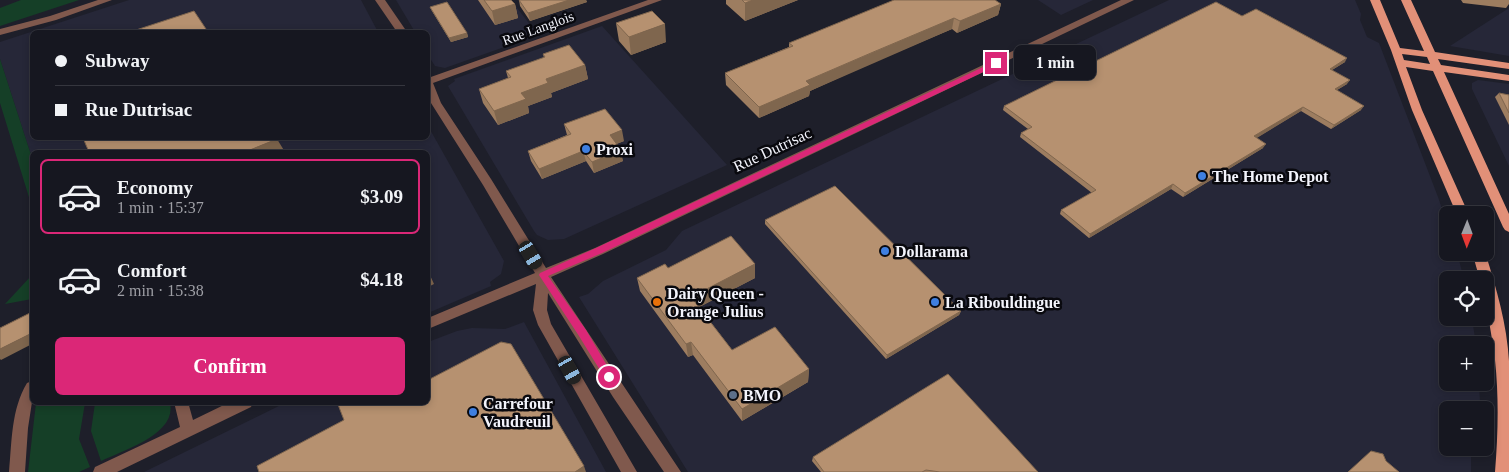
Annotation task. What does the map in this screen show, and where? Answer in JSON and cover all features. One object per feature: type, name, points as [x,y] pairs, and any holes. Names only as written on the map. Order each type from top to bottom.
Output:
[{"type":"main road","points":[[1375,0],[1396,50],[1417,110],[1459,206]]},
{"type":"main road","points":[[1406,0],[1509,227]]},
{"type":"main road","points":[[1396,50],[1509,66]]},
{"type":"main road","points":[[1400,63],[1509,78]]},
{"type":"main road","points":[[1481,261],[1492,296],[1507,398],[1502,472]]},
{"type":"street","points":[[0,32],[53,18],[107,0]]},
{"type":"street","points":[[380,0],[401,30]]},
{"type":"street","name":"Rue Langlois","points":[[430,81],[632,4],[657,0]]},
{"type":"street","name":"Rue Dutrisac","points":[[430,323],[599,251],[1129,0]]},
{"type":"street","points":[[0,40],[53,18]]},
{"type":"street","points":[[430,87],[436,103],[487,182],[543,275],[582,333],[618,392],[673,472]]},
{"type":"street","points":[[543,275],[540,310],[544,326],[629,472]]},
{"type":"street","points":[[17,472],[23,415],[30,391]]},
{"type":"street","points":[[182,405],[188,429]]},
{"type":"street","points":[[101,472],[240,405]]},
{"type":"shaded area","points":[[129,0],[361,0],[377,30],[37,30]]},
{"type":"shaded area","points":[[396,0],[511,0],[538,35],[445,68],[435,66],[430,58],[430,30],[414,30]]},
{"type":"shaded area","points":[[1038,0],[1093,0],[1061,15]]},
{"type":"shaded area","points":[[1169,0],[1355,0],[1367,37],[1379,43],[1441,206],[1439,206],[1439,261],[1459,261],[1462,271],[1439,271],[1439,326],[1473,326],[1475,336],[1439,336],[1439,391],[1479,391],[1480,401],[1439,401],[1439,456],[1471,456],[1471,472],[688,472],[579,297],[588,294],[603,281],[666,250],[682,231]]},
{"type":"shaded area","points":[[1509,8],[1509,56],[1450,46]]},
{"type":"shaded area","points":[[602,26],[727,165],[564,239],[548,240],[537,235],[534,231],[448,86],[455,81],[454,79]]},
{"type":"shaded area","points":[[30,32],[30,140],[430,140],[430,130],[504,261],[501,274],[490,282],[491,286],[430,312],[430,150],[30,150],[30,152],[0,59],[0,42]]},
{"type":"shaded area","points":[[1478,80],[1509,84],[1509,166],[1472,89],[1472,83]]},
{"type":"shaded area","points":[[524,322],[606,472],[144,472],[281,405],[430,405],[430,341],[457,331],[472,328],[505,329]]},
{"type":"green space","points":[[21,0],[79,0],[0,26],[0,8]]},
{"type":"green space","points":[[0,59],[30,152],[30,200],[0,103]]},
{"type":"green space","points":[[30,277],[30,299],[5,304]]},
{"type":"green space","points":[[36,405],[85,405],[79,439],[90,467],[79,472],[28,472]]},
{"type":"green space","points":[[95,405],[170,405],[170,414],[165,424],[157,432],[147,440],[101,461],[91,431]]},
{"type":"building","points":[[484,0],[511,0],[515,4],[492,11]]},
{"type":"building","points":[[519,0],[569,0],[528,13]]},
{"type":"building","points":[[742,0],[753,0],[745,3]]},
{"type":"building","points":[[894,0],[995,0],[1001,4],[960,21],[954,18],[871,53],[806,81],[810,85],[759,107],[725,73],[793,46],[789,43]]},
{"type":"building","points":[[447,2],[467,33],[449,38],[430,7]]},
{"type":"building","points":[[1216,2],[1242,16],[1256,9],[1347,58],[1330,69],[1350,80],[1335,89],[1364,106],[1334,125],[1303,107],[1254,136],[1266,144],[1185,193],[1173,184],[1090,234],[1061,210],[1096,190],[1021,133],[1032,127],[1004,106]]},
{"type":"building","points":[[194,11],[207,30],[136,30]]},
{"type":"building","points":[[652,11],[665,24],[629,37],[616,23]]},
{"type":"building","points":[[569,45],[585,65],[546,79],[548,83],[521,93],[526,99],[494,111],[479,89],[511,77],[506,71],[545,57],[543,54]]},
{"type":"building","points":[[1499,93],[1509,95],[1509,113]]},
{"type":"building","points":[[605,109],[622,130],[610,135],[621,150],[592,162],[583,151],[539,169],[528,151],[571,134],[564,124]]},
{"type":"building","points":[[84,140],[275,140],[250,150],[88,150]]},
{"type":"building","points":[[835,186],[961,311],[887,355],[765,220]]},
{"type":"building","points":[[731,236],[755,264],[691,297],[732,350],[775,327],[809,369],[742,409],[691,342],[686,344],[637,278],[665,264],[668,268]]},
{"type":"building","points":[[30,313],[30,334],[0,349],[0,328]]},
{"type":"building","name":"Carrefour Vaudreuil","points":[[501,342],[511,344],[584,466],[575,472],[259,472],[257,466],[344,420],[338,405],[430,405],[430,379]]},
{"type":"building","points":[[948,374],[1038,472],[940,472],[926,470],[922,472],[824,472],[813,457]]},
{"type":"building","points":[[1371,451],[1383,454],[1386,461],[1399,472],[1348,472]]},
{"type":"place","name":"Proxi","points":[[586,149]]},
{"type":"place","name":"The Home Depot","points":[[1202,176]]},
{"type":"place","name":"Dollarama","points":[[885,251]]},
{"type":"place","name":"Dairy Queen - Orange Julius","points":[[657,302]]},
{"type":"place","name":"La Ribouldingue","points":[[935,302]]},
{"type":"place","name":"BMO","points":[[733,395]]},
{"type":"place","name":"Carrefour Vaudreuil","points":[[473,412]]},
{"type":"route","points":[[609,377],[569,312],[543,275],[599,251],[996,63]]}]
